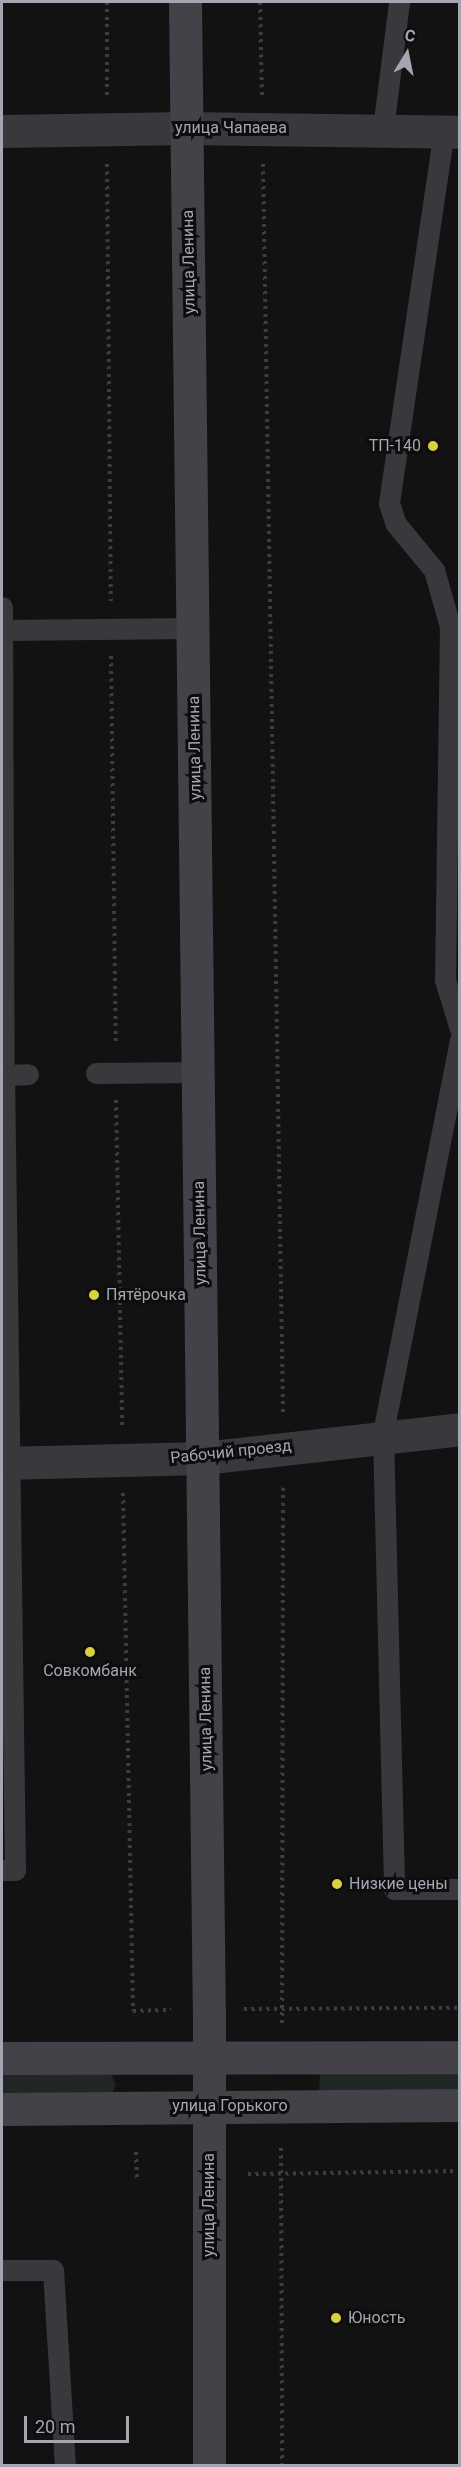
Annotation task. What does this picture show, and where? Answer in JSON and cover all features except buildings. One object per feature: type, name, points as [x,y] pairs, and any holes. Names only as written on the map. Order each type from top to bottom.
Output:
[{"type":"main road","name":"улица Ленина","points":[[185,2],[209,2058],[209,2466]]},
{"type":"main road","points":[[2,2058],[459,2057]]},
{"type":"main road","name":"улица Горького","points":[[2,2109],[459,2105]]},
{"type":"street","name":"улица Чапаева","points":[[2,131],[188,128],[452,131]]},
{"type":"street","name":"Рабочий проезд","points":[[5,1463],[203,1458],[383,1434],[459,1429]]},
{"type":"lane","points":[[383,129],[399,2]]},
{"type":"lane","points":[[452,131],[389,503],[396,524],[434,570],[450,626],[445,980],[459,1029]]},
{"type":"lane","points":[[2,607],[5,1463],[15,1870],[2,1870]]},
{"type":"lane","points":[[2,630],[193,628]]},
{"type":"lane","points":[[459,1040],[383,1434],[394,1889],[459,1888]]},
{"type":"lane","points":[[106,1073],[199,1072]]},
{"type":"lane","points":[[4,1075],[28,1074]]},
{"type":"lane","points":[[2,2270],[53,2270],[65,2466]]},
{"type":"path","points":[[107,2],[111,628],[106,1073],[122,1460],[133,2010],[171,2010]]},
{"type":"path","points":[[260,2],[284,1448],[281,2009]]},
{"type":"path","points":[[241,2009],[459,2008]]},
{"type":"path","points":[[281,2148],[282,2466]]},
{"type":"path","points":[[136,2152],[138,2180]]},
{"type":"path","points":[[248,2174],[459,2171]]},
{"type":"shaded area","points":[[330,2071],[459,2071],[459,2095],[319,2091],[320,2074]]},
{"type":"shaded area","points":[[110,2073],[116,2085],[111,2095],[2,2098],[2,2074]]},
{"type":"place","name":"ТП-140","points":[[433,446]]},
{"type":"place","name":"Пятёрочка","points":[[94,1295]]},
{"type":"place","name":"Совкомбанк","points":[[90,1652]]},
{"type":"place","name":"Низкие цены","points":[[337,1884]]},
{"type":"place","name":"Юность","points":[[336,2318]]}]
